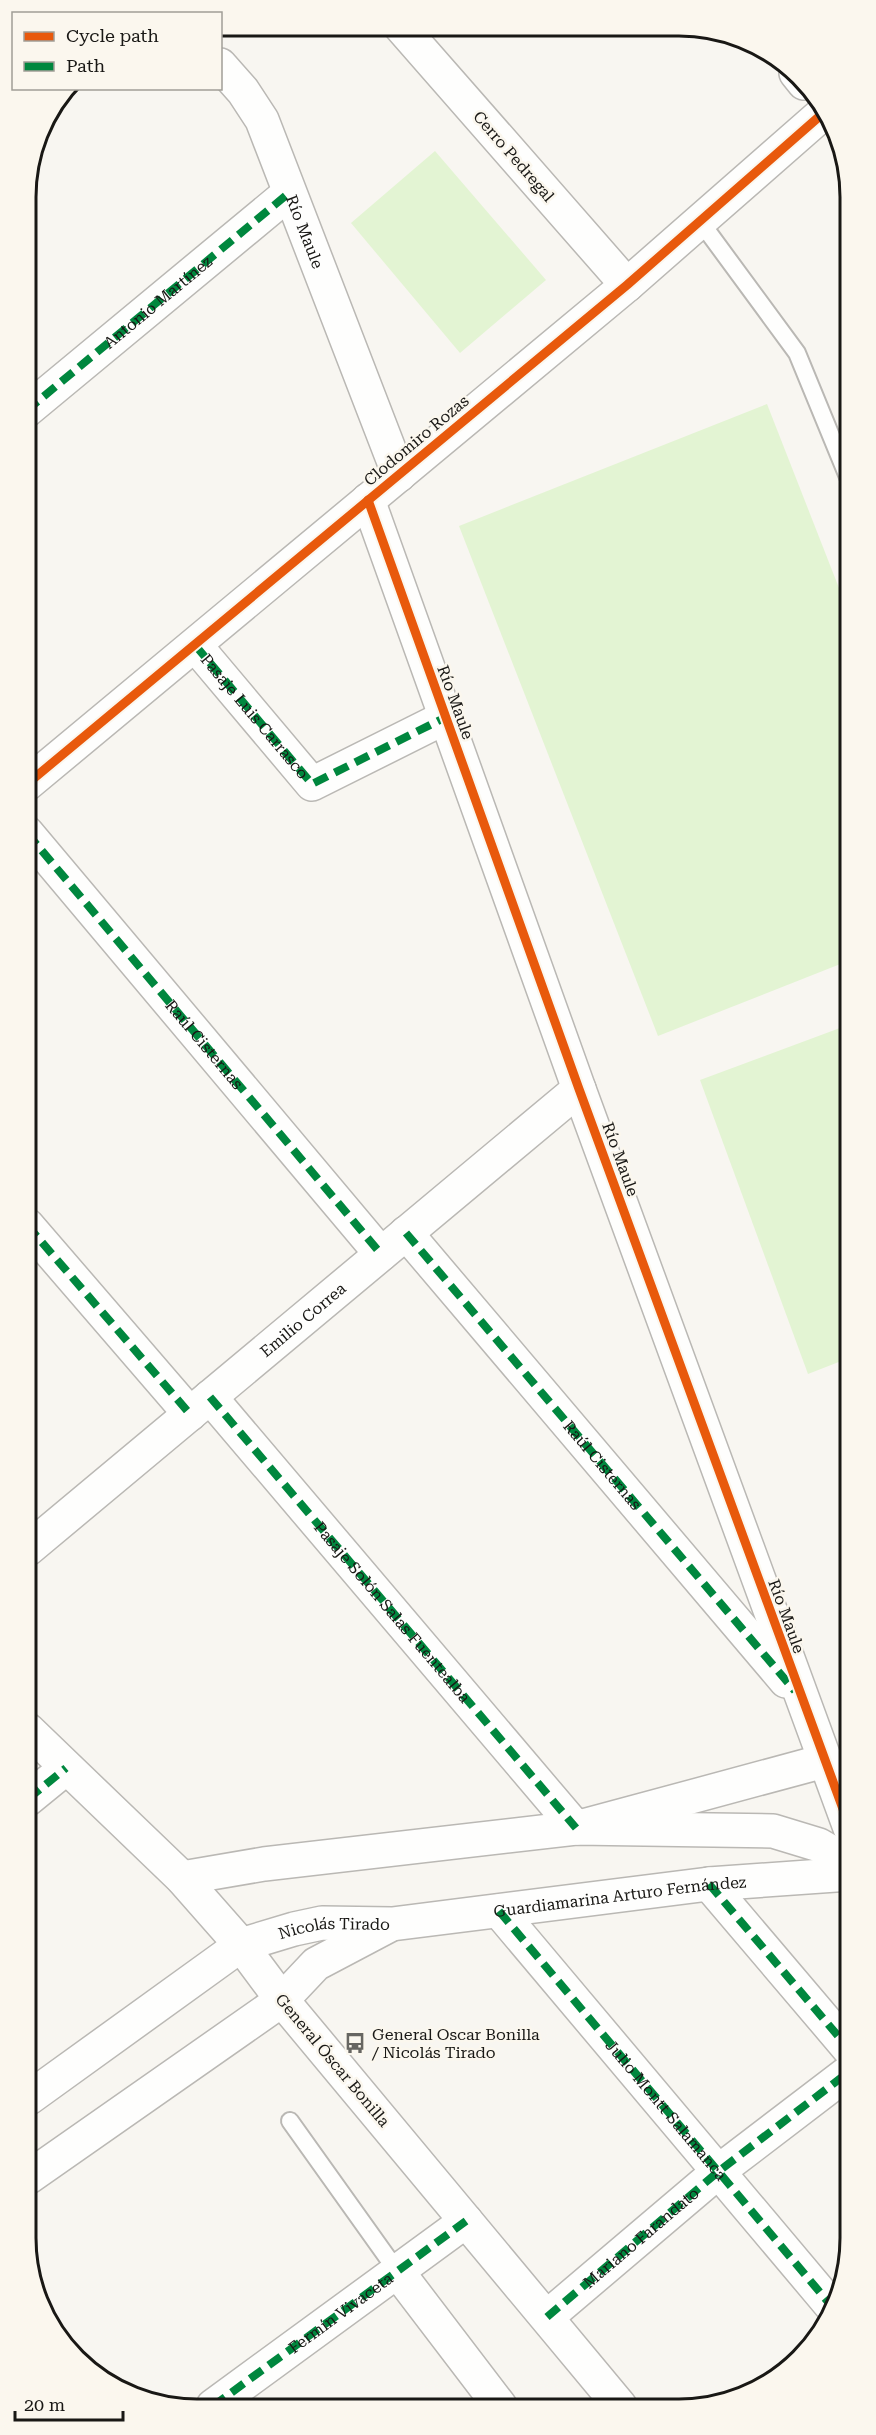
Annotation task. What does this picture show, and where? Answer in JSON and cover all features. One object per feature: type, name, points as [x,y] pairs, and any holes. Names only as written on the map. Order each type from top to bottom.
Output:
[{"type":"street","name":"Cerro Pedregal","points":[[410,36],[627,285]]},
{"type":"street","name":"Río Maule","points":[[222,67],[243,91],[262,120],[399,475]]},
{"type":"street","name":"Clodomiro Rozas","points":[[36,777],[627,285],[818,117]]},
{"type":"street","name":"Antonio Martínez","points":[[36,403],[290,193]]},
{"type":"street","name":"Río Maule","points":[[368,500],[579,1089],[840,1802]]},
{"type":"street","name":"Pasaje Luis Carrasco","points":[[195,645],[312,784],[446,717]]},
{"type":"street","name":"Raúl Cisternas","points":[[36,844],[381,1254]]},
{"type":"street","name":"Emilio Correa","points":[[36,1542],[579,1089]]},
{"type":"street","name":"Raúl Cisternas","points":[[406,1233],[801,1698]]},
{"type":"street","name":"Pasaje Solón Salas Fuentealba","points":[[36,1234],[200,1405],[576,1828]]},
{"type":"street","name":"General Óscar Bonilla","points":[[36,1738],[182,1878],[241,1945],[282,2000],[614,2399]]},
{"type":"street","points":[[576,1828],[824,1761]]},
{"type":"street","points":[[36,1792],[66,1768]]},
{"type":"street","points":[[182,1878],[264,1864],[576,1828],[773,1831],[819,1845],[840,1857]]},
{"type":"street","name":"Guardiamarina Arturo Fernández","points":[[392,1924],[709,1884],[840,1875]]},
{"type":"street","points":[[709,1884],[840,2038]]},
{"type":"street","name":"Julio Montt Salamanca","points":[[500,1911],[827,2301]]},
{"type":"street","name":"Nicolás Tirado","points":[[36,2093],[241,1945],[322,1923],[392,1924]]},
{"type":"street","name":"Nicolás Tirado","points":[[36,2172],[282,2000],[316,1964],[392,1924]]},
{"type":"street","name":"Mariano Farandato","points":[[547,2317],[719,2171],[840,2079]]},
{"type":"street","name":"Fermín Vivaceta","points":[[223,2399],[466,2221]]},
{"type":"street","points":[[397,2271],[495,2399]]},
{"type":"lane","points":[[700,221],[797,353],[840,458]]},
{"type":"lane","points":[[290,2121],[397,2271]]},
{"type":"green space","points":[[435,151],[546,280],[460,353],[351,223]]},
{"type":"green space","points":[[767,404],[840,591],[840,964],[658,1036],[459,526]]},
{"type":"green space","points":[[840,1028],[840,1362],[808,1374],[700,1080]]},
{"type":"marked path","points":[[36,403],[289,193]]},
{"type":"marked path","points":[[195,645],[312,784],[446,717]]},
{"type":"marked path","points":[[36,844],[381,1254]]},
{"type":"marked path","points":[[406,1233],[795,1691]]},
{"type":"marked path","points":[[36,1235],[190,1414]]},
{"type":"marked path","points":[[210,1397],[576,1828]]},
{"type":"marked path","points":[[36,1792],[66,1768]]},
{"type":"marked path","points":[[709,1884],[840,2038]]},
{"type":"marked path","points":[[499,1911],[827,2301]]},
{"type":"marked path","points":[[547,2317],[719,2171],[840,2079]]},
{"type":"marked path","points":[[223,2399],[466,2221]]},
{"type":"cycle path","points":[[36,777],[627,285],[818,117]]},
{"type":"cycle path","points":[[368,500],[579,1089],[840,1801]]},
{"type":"place","name":"General Oscar Bonilla / Nicolás Tirado","points":[[355,2043]]}]
